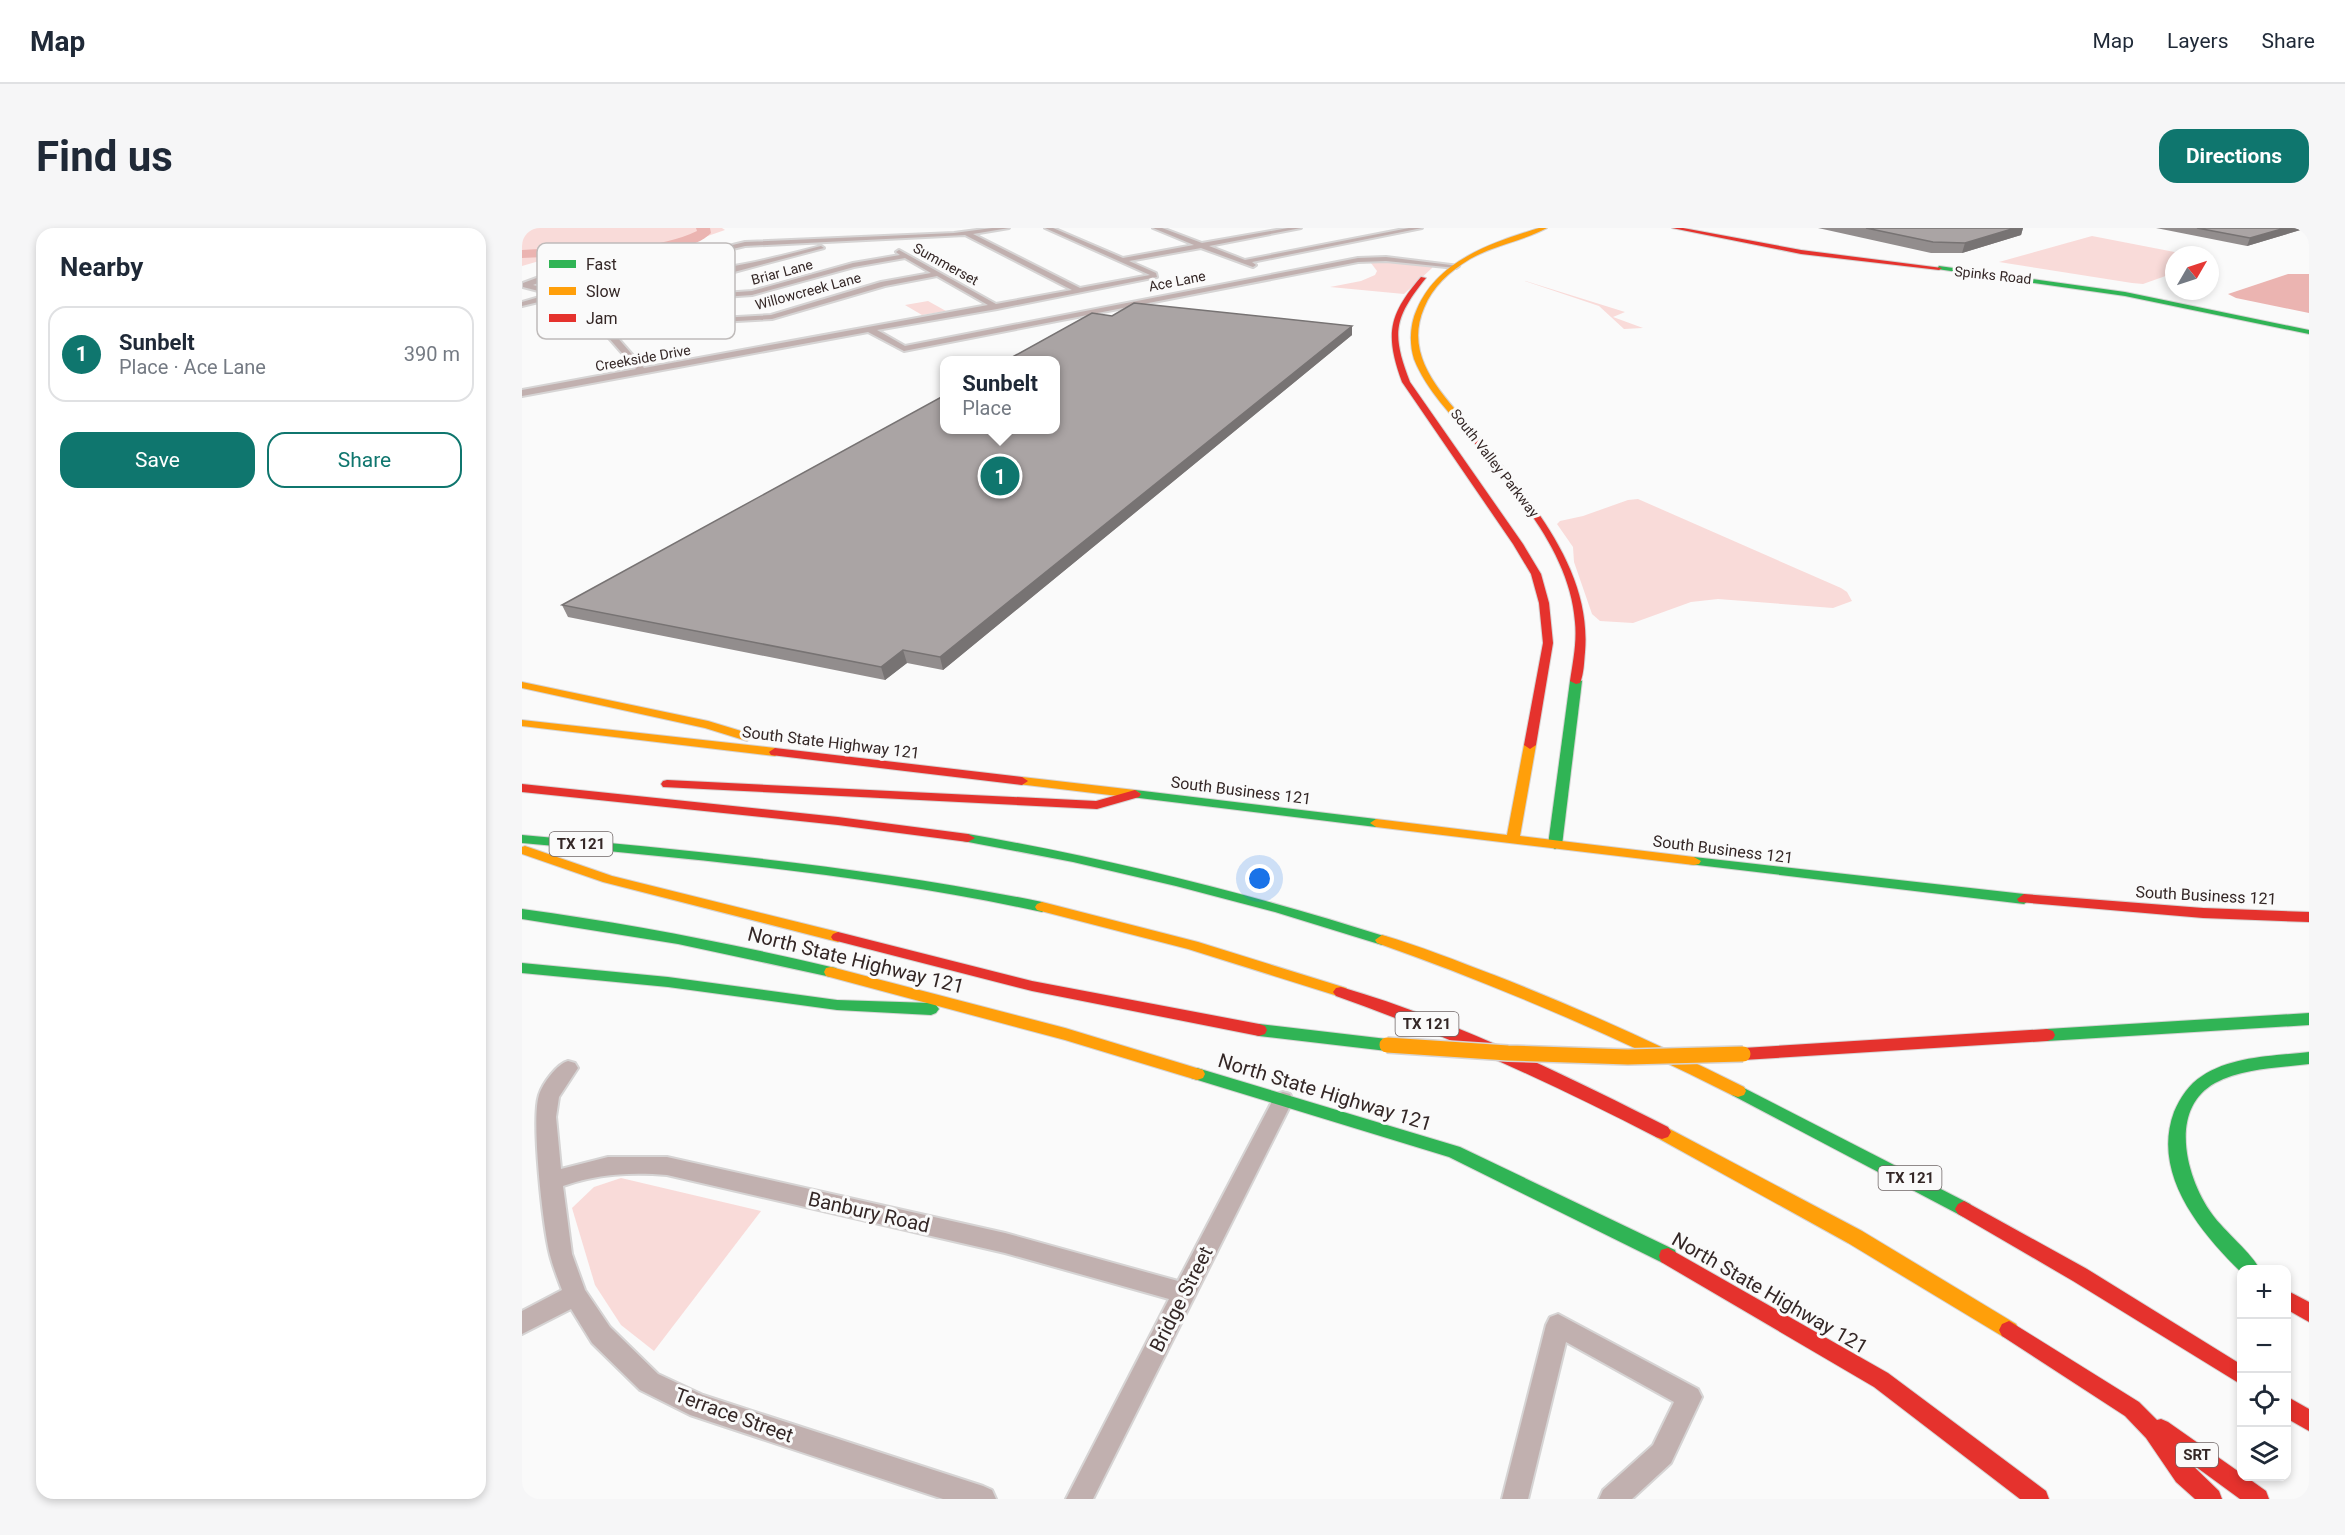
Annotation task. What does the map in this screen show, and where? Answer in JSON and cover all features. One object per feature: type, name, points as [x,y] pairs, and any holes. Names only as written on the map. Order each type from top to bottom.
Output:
[{"type":"main road","name":"South Valley Parkway","points":[[1513,840],[1548,643],[1544,603],[1536,574],[1502,520],[1406,382],[1392,345],[1399,308],[1410,292],[1440,264],[1472,246],[1521,228]]},
{"type":"main road","name":"South Valley Parkway","points":[[1544,228],[1495,244],[1456,266],[1438,280],[1420,303],[1414,332],[1417,357],[1431,381],[1538,517],[1567,575],[1579,613],[1580,653],[1555,845]]},
{"type":"main road","name":"Spinks Road","points":[[1675,228],[1818,255],[2035,275],[2222,306],[2309,325]]},
{"type":"main road","name":"Spinks Road","points":[[1698,228],[1807,249],[1945,268]]},
{"type":"main road","name":"Spinks Road","points":[[2125,291],[2309,332]]},
{"type":"main road","points":[[1393,332],[1414,332]]},
{"type":"main road","points":[[1502,520],[1538,517]]},
{"type":"main road","points":[[522,685],[708,725],[807,755]]},
{"type":"main road","name":"South State Highway 121","points":[[522,723],[1135,794]]},
{"type":"main road","points":[[522,774],[558,778]]},
{"type":"main road","points":[[653,783],[1096,805],[1135,794]]},
{"type":"main road","name":"TX 121","points":[[522,788],[842,821],[1027,848],[1216,891],[1417,952],[1530,995],[1635,1040],[1902,1174],[2068,1267],[2237,1373]]},
{"type":"main road","name":"South Business 121","points":[[1135,794],[1980,895],[2180,911],[2309,917]]},
{"type":"main road","name":"TX 121","points":[[522,839],[764,863],[894,880],[1024,903],[1126,926],[1329,988],[1446,1032],[1555,1079],[1661,1130],[1786,1197],[1920,1275],[2136,1412]]},
{"type":"main road","points":[[522,849],[608,879],[1032,986],[1247,1029],[1386,1045],[1508,1053],[1628,1057],[1743,1054],[2309,1019]]},
{"type":"main road","name":"North State Highway 121","points":[[522,914],[587,922],[702,942],[859,979],[1065,1034],[1454,1152],[1662,1252],[1881,1380],[2038,1499]]},
{"type":"main road","points":[[522,968],[668,982],[837,1005],[979,1011]]},
{"type":"main road","points":[[2246,1265],[2227,1248],[2193,1203],[2178,1167],[2176,1132],[2187,1101],[2209,1079],[2240,1066],[2309,1058]]},
{"type":"main road","points":[[2291,1301],[2309,1313]]},
{"type":"main road","points":[[2291,1409],[2309,1421]]},
{"type":"main road","points":[[2136,1412],[2186,1477],[2211,1499]]},
{"type":"main road","name":"SRT","points":[[2136,1412],[2258,1499]]},
{"type":"street","points":[[735,246],[745,244],[967,234],[1006,228]]},
{"type":"street","points":[[1048,228],[1121,260],[1298,228]]},
{"type":"street","points":[[1159,229],[1176,228]]},
{"type":"street","points":[[1244,262],[1419,228]]},
{"type":"street","points":[[1159,229],[1260,268]]},
{"type":"street","points":[[967,234],[1080,291]]},
{"type":"street","name":"Summerset","points":[[898,238],[894,242],[894,249],[997,307]]},
{"type":"street","points":[[735,269],[822,248],[837,240]]},
{"type":"street","name":"Briar Lane","points":[[735,294],[752,293],[853,266],[907,256]]},
{"type":"street","name":"Ace Lane","points":[[871,330],[904,350],[1358,260],[1386,259],[1456,266]]},
{"type":"street","name":"Creekside Drive","points":[[523,391],[643,372],[871,330],[894,332],[997,307],[1154,277],[1154,274],[1121,260]]},
{"type":"street","name":"Willowcreek Lane","points":[[735,319],[772,317],[884,284],[938,274]]},
{"type":"street","points":[[537,281],[526,285],[537,288]]},
{"type":"street","points":[[522,304],[537,301]]},
{"type":"street","points":[[894,332],[917,347]]},
{"type":"street","points":[[616,339],[643,372]]},
{"type":"street","name":"Terrace Street","points":[[568,1068],[549,1095],[546,1117],[551,1181],[561,1254],[575,1295],[601,1335],[649,1382],[699,1407],[983,1499]]},
{"type":"street","name":"Bridge Street","points":[[1079,1499],[1283,1100]]},
{"type":"street","name":"Banbury Road","points":[[551,1181],[594,1166],[633,1162],[667,1166],[1005,1243],[1184,1293]]},
{"type":"street","points":[[522,1323],[575,1295]]},
{"type":"street","points":[[1515,1499],[1558,1325],[1689,1396],[1662,1454],[1612,1499]]},
{"type":"shaded area","points":[[522,228],[722,228],[725,230],[688,243],[537,243],[537,262],[522,266]]},
{"type":"shaded area","points":[[2092,236],[2165,250],[2165,276],[2143,284],[1999,262]]},
{"type":"shaded area","points":[[1400,261],[1433,266],[1404,294],[1330,287],[1361,281],[1375,275],[1377,271],[1371,263],[1373,262]]},
{"type":"shaded area","points":[[2288,274],[2309,274],[2309,313],[2236,298],[2228,294]]},
{"type":"shaded area","points":[[1519,279],[1625,312],[1613,317],[1643,328],[1624,329],[1599,306]]},
{"type":"shaded area","points":[[928,301],[946,311],[922,315],[905,305]]},
{"type":"shaded area","points":[[1638,499],[1841,588],[1847,592],[1852,601],[1833,608],[1718,599],[1691,602],[1633,623],[1600,621],[1592,614],[1574,562],[1573,547],[1557,524],[1560,521],[1583,516],[1628,500]]},
{"type":"shaded area","points":[[621,1178],[761,1211],[654,1351],[621,1325],[595,1285],[572,1208],[594,1187]]},
{"type":"building","points":[[1866,228],[2015,228],[1965,243],[1933,242]]},
{"type":"building","points":[[2197,228],[2285,228],[2250,238]]},
{"type":"building","points":[[1134,303],[1352,326],[940,657],[903,650],[881,667],[562,605],[940,398],[940,434],[1060,434],[1060,356],[1014,356],[1092,313],[1112,316]]},
{"type":"waterway","points":[[679,243],[704,233],[703,228]]},
{"type":"waterway","points":[[522,254],[537,253]]},
{"type":"traffic: fast","points":[[1939,268],[2125,294],[2309,332]]},
{"type":"traffic: fast","points":[[1555,845],[1576,681]]},
{"type":"traffic: fast","points":[[1135,794],[1376,823]]},
{"type":"traffic: fast","points":[[968,838],[1176,881],[1280,908],[1382,940]]},
{"type":"traffic: fast","points":[[522,839],[783,864],[913,882],[1042,907]]},
{"type":"traffic: fast","points":[[1694,861],[2024,899]]},
{"type":"traffic: fast","points":[[522,914],[678,939],[831,972]]},
{"type":"traffic: fast","points":[[522,968],[668,982],[837,1005],[931,1009]]},
{"type":"traffic: fast","points":[[2047,1035],[2309,1019]]},
{"type":"traffic: fast","points":[[1259,1030],[1387,1045]]},
{"type":"traffic: fast","points":[[2246,1265],[2207,1222],[2186,1185],[2180,1165],[2178,1144],[2180,1121],[2191,1096],[2211,1078],[2247,1066],[2309,1058]]},
{"type":"traffic: fast","points":[[1197,1074],[1454,1152],[1668,1256]]},
{"type":"traffic: fast","points":[[1738,1091],[1964,1209]]},
{"type":"traffic: slow","points":[[1476,439],[1435,390],[1422,368],[1415,347],[1417,316],[1425,297],[1452,268],[1487,248],[1544,228]]},
{"type":"traffic: slow","points":[[522,685],[708,725],[747,737]]},
{"type":"traffic: slow","points":[[522,723],[775,752]]},
{"type":"traffic: slow","points":[[1513,840],[1530,745]]},
{"type":"traffic: slow","points":[[1022,781],[1135,794]]},
{"type":"traffic: slow","points":[[1376,823],[1694,861]]},
{"type":"traffic: slow","points":[[525,850],[608,879],[838,937]]},
{"type":"traffic: slow","points":[[1042,907],[1193,945],[1341,992]]},
{"type":"traffic: slow","points":[[1382,940],[1563,1009],[1651,1048],[1738,1091]]},
{"type":"traffic: slow","points":[[831,972],[1065,1034],[1197,1074]]},
{"type":"traffic: slow","points":[[1387,1045],[1508,1053],[1628,1057],[1743,1054]]},
{"type":"traffic: slow","points":[[1662,1132],[1855,1237],[2009,1330]]},
{"type":"traffic: jam","points":[[1675,228],[1801,252],[1939,268]]},
{"type":"traffic: jam","points":[[1423,278],[1403,303],[1398,315],[1394,339],[1400,366],[1406,382],[1518,544],[1536,574],[1544,603],[1548,643],[1530,745]]},
{"type":"traffic: jam","points":[[1476,439],[1538,520],[1563,564],[1572,587],[1580,620],[1576,681]]},
{"type":"traffic: jam","points":[[775,752],[1022,781]]},
{"type":"traffic: jam","points":[[667,784],[1097,805],[1135,794]]},
{"type":"traffic: jam","points":[[522,788],[838,821],[968,838]]},
{"type":"traffic: jam","points":[[2024,899],[2203,913],[2309,917]]},
{"type":"traffic: jam","points":[[838,937],[1032,986],[1259,1030]]},
{"type":"traffic: jam","points":[[1341,992],[1504,1056],[1662,1132]]},
{"type":"traffic: jam","points":[[1743,1054],[2047,1035]]},
{"type":"traffic: jam","points":[[1964,1209],[2080,1275],[2237,1373]]},
{"type":"traffic: jam","points":[[1668,1256],[1881,1380],[2038,1499]]},
{"type":"traffic: jam","points":[[2291,1301],[2309,1313]]},
{"type":"traffic: jam","points":[[2009,1330],[2132,1409],[2153,1431],[2184,1474],[2211,1499]]},
{"type":"traffic: jam","points":[[2291,1409],[2309,1421]]},
{"type":"traffic: jam","points":[[2161,1429],[2258,1499]]},
{"type":"place","name":"Sunbelt","points":[[1000,476]]}]
